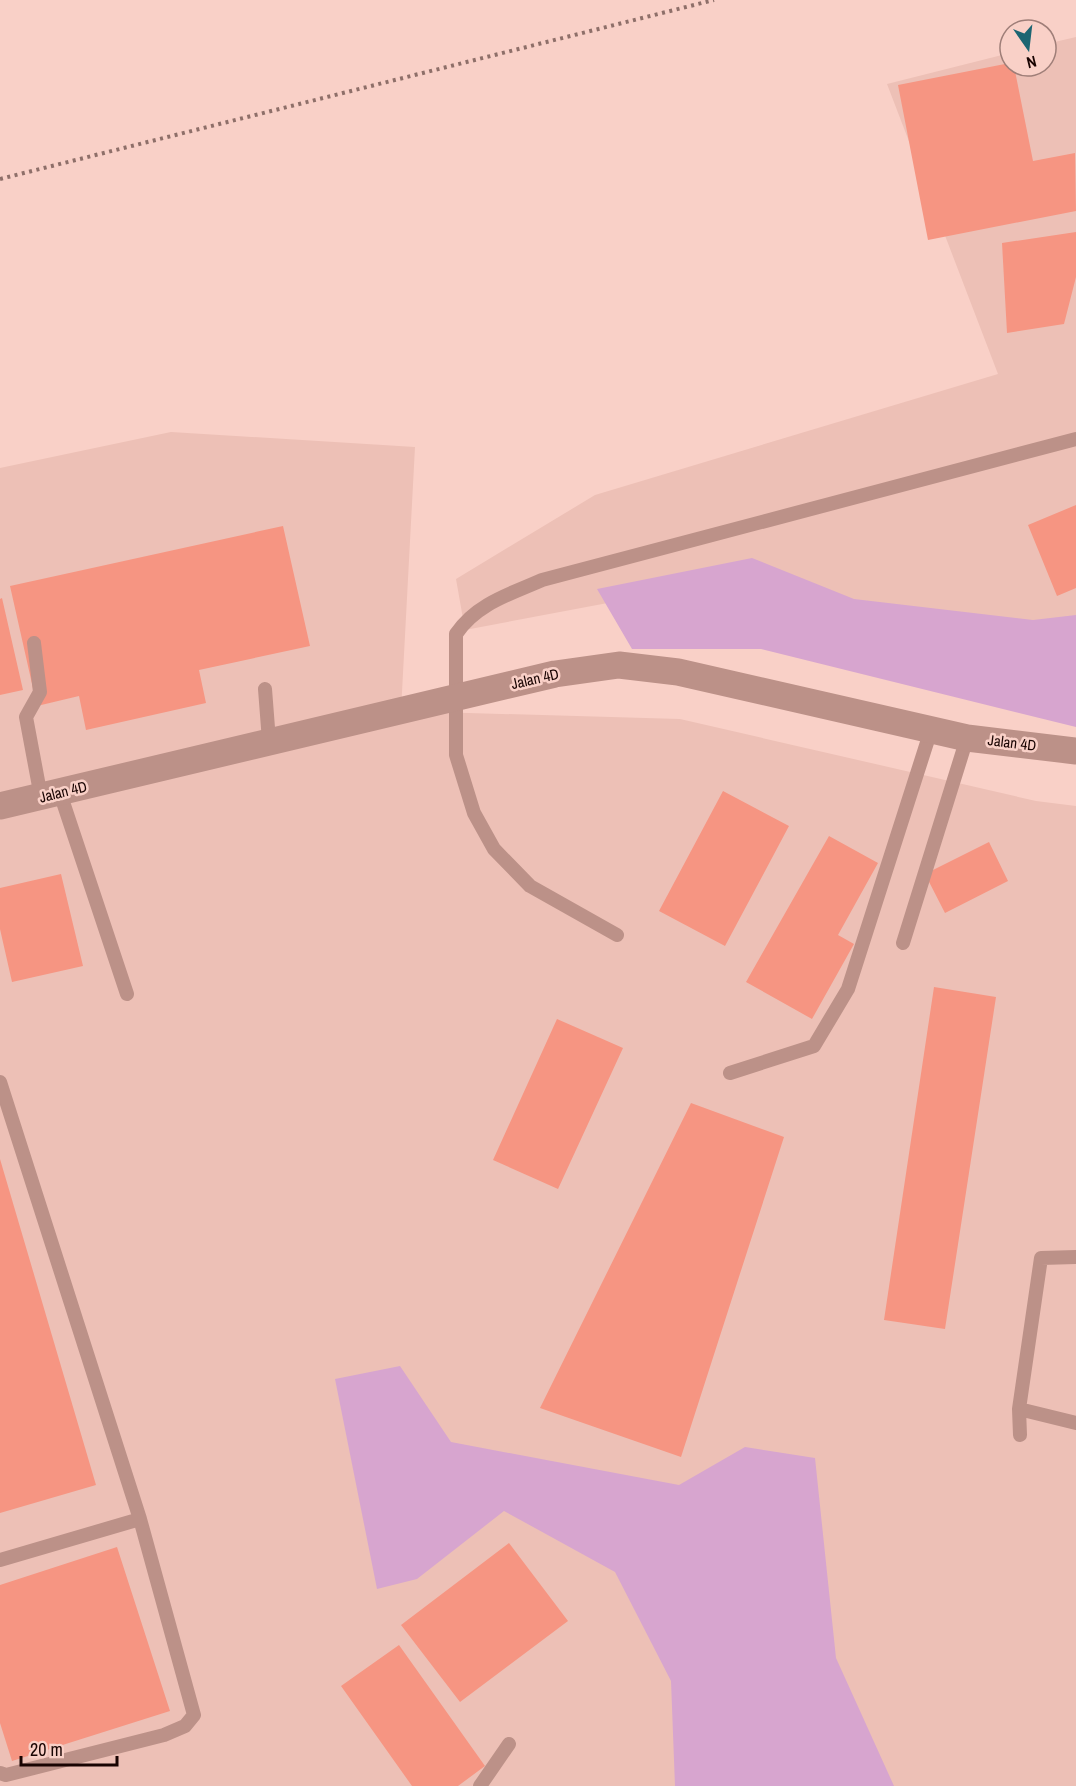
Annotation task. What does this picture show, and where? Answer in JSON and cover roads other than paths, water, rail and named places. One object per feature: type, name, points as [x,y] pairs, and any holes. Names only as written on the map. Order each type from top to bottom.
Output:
[{"type":"street","name":"Jalan 4D","points":[[0,806],[555,674],[619,665],[678,672],[967,738],[1076,751]]},
{"type":"lane","points":[[617,934],[530,886],[494,849],[474,813],[456,756],[456,634],[464,622],[481,607],[542,580],[1076,439]]},
{"type":"lane","points":[[34,643],[40,692],[26,717],[50,795],[127,994]]},
{"type":"lane","points":[[265,689],[269,741]]},
{"type":"lane","points":[[730,1073],[814,1046],[848,989],[931,730]]},
{"type":"lane","points":[[903,943],[967,738]]},
{"type":"lane","points":[[0,1082],[140,1519],[194,1714],[185,1726],[164,1735],[6,1774],[0,1773]]},
{"type":"lane","points":[[1020,1435],[1019,1409],[1041,1258],[1076,1257]]},
{"type":"lane","points":[[1019,1409],[1076,1423]]},
{"type":"lane","points":[[0,1560],[140,1519]]},
{"type":"lane","points":[[480,1786],[509,1744]]}]
